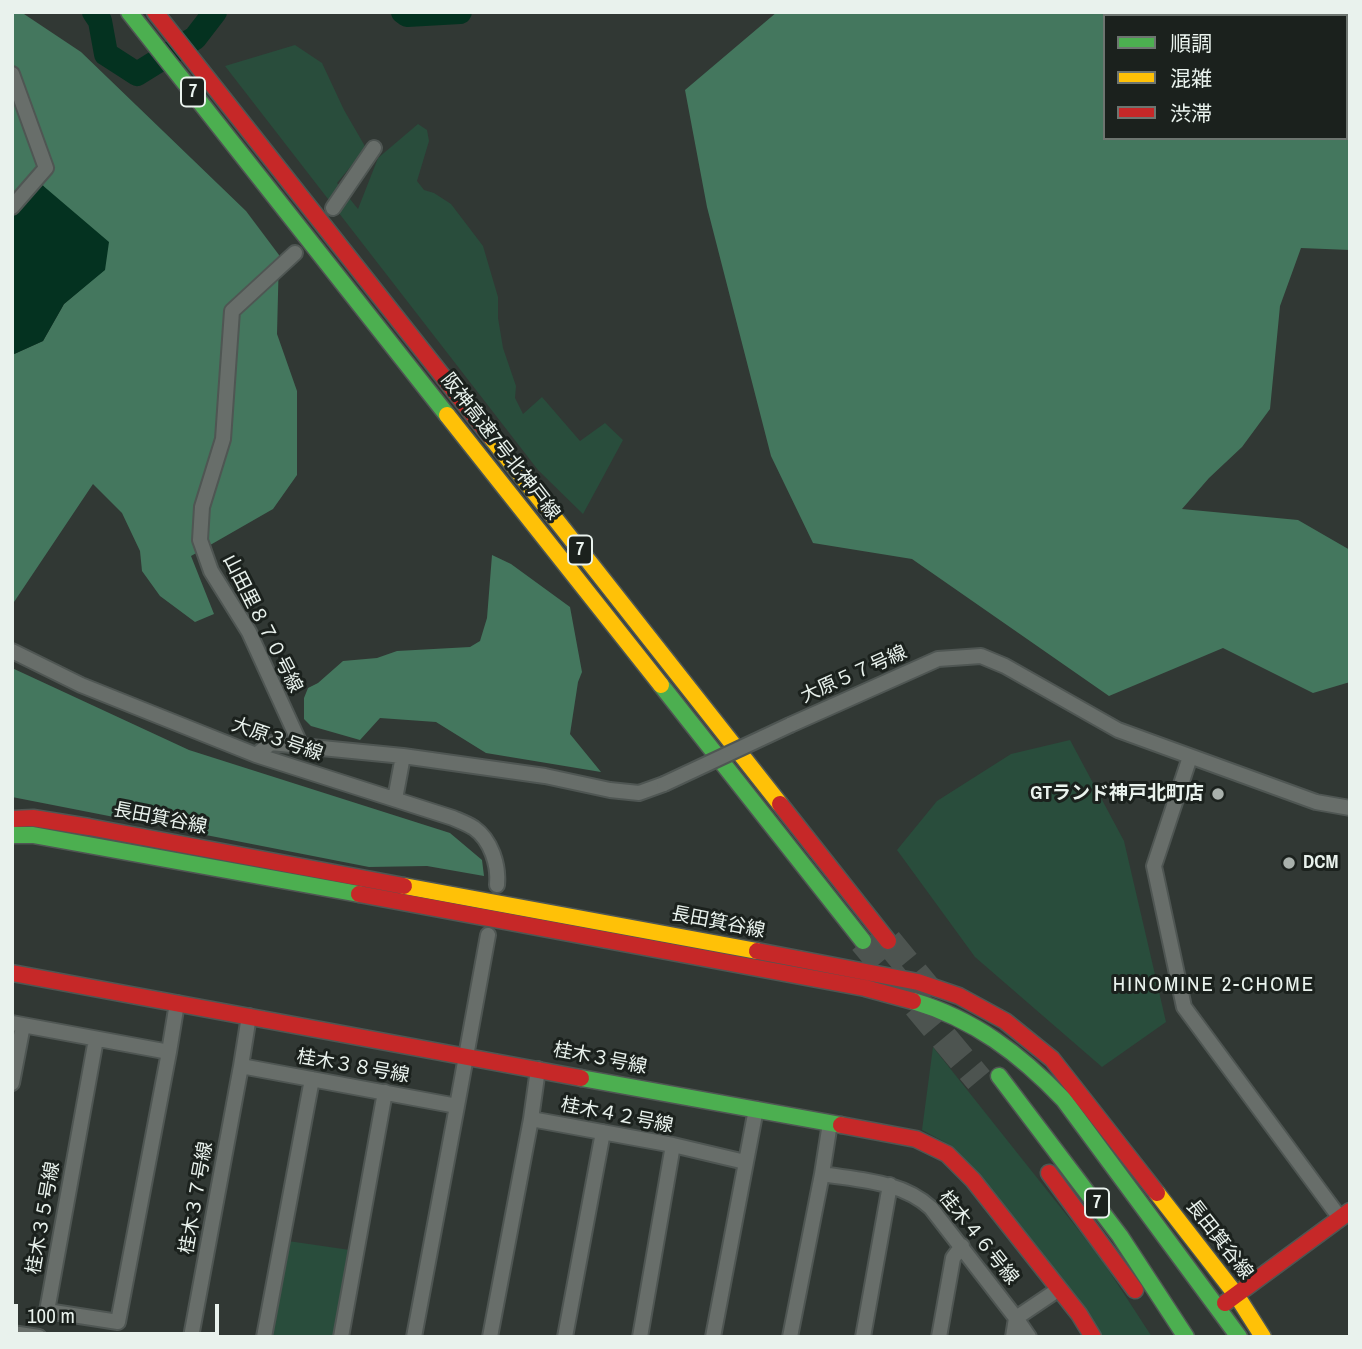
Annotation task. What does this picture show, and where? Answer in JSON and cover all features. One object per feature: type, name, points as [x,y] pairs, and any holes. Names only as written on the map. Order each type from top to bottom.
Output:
[{"type":"main road","name":"阪神高速7号北神戸線","points":[[129,12],[863,942]]},
{"type":"main road","name":"阪神高速7号北神戸線","points":[[155,12],[888,941]]},
{"type":"main road","name":"長田箕谷線","points":[[12,819],[33,818],[89,827],[868,972],[918,982],[958,996],[1006,1021],[1052,1059],[1237,1296],[1264,1337]]},
{"type":"main road","name":"長田箕谷線","points":[[12,835],[33,835],[121,850],[852,985],[915,999],[956,1015],[999,1040],[1037,1071],[1063,1100],[1239,1337]]},
{"type":"main road","name":"桂木３号線","points":[[12,973],[916,1139],[947,1154],[973,1180],[1059,1289],[1093,1337]]},
{"type":"main road","name":"7","points":[[999,1076],[1117,1229],[1162,1295],[1186,1337]]},
{"type":"main road","name":"7","points":[[1035,1155],[1147,1307]]},
{"type":"main road","points":[[1219,1307],[1345,1214]]},
{"type":"street","points":[[12,74],[46,167],[12,207]]},
{"type":"street","points":[[333,208],[373,148]]},
{"type":"street","name":"山田里８７０号線","points":[[295,253],[232,310],[223,439],[202,507],[200,540],[211,570],[249,632],[301,747]]},
{"type":"street","name":"大原３号線","points":[[12,651],[81,685],[256,755],[453,818],[476,829],[492,852],[498,873],[497,885]]},
{"type":"street","name":"大原５７号線","points":[[256,755],[271,743],[403,756],[545,776],[610,790],[639,793],[938,659],[981,656],[1005,666],[1118,730],[1316,802],[1350,808]]},
{"type":"street","points":[[395,799],[403,756]]},
{"type":"street","points":[[1191,757],[1154,866],[1184,1007],[1345,1214]]},
{"type":"street","points":[[414,1337],[468,1056],[488,934]]},
{"type":"street","points":[[12,1083],[18,1024],[169,1052],[177,1003]]},
{"type":"street","points":[[241,1066],[249,1016]]},
{"type":"street","name":"桂木３５号線","points":[[96,1039],[47,1311],[118,1322],[169,1052]]},
{"type":"street","name":"桂木３８号線","points":[[241,1066],[457,1105]]},
{"type":"street","name":"桂木３７号線","points":[[191,1337],[241,1066]]},
{"type":"street","name":"桂木４２号線","points":[[538,1069],[531,1119],[673,1145],[746,1162]]},
{"type":"street","points":[[264,1337],[312,1079]]},
{"type":"street","points":[[341,1337],[385,1092]]},
{"type":"street","points":[[713,1337],[756,1109]]},
{"type":"street","points":[[490,1337],[531,1119]]},
{"type":"street","points":[[790,1337],[830,1123]]},
{"type":"street","points":[[565,1337],[603,1132]]},
{"type":"street","points":[[640,1337],[673,1145]]},
{"type":"street","name":"桂木４６号線","points":[[822,1174],[890,1185],[918,1196],[962,1247],[1029,1337]]},
{"type":"street","points":[[863,1337],[890,1185]]},
{"type":"street","points":[[939,1337],[953,1258],[962,1247]]},
{"type":"street","points":[[1013,1337],[1016,1318],[1059,1289]]},
{"type":"street","points":[[12,1333],[38,1337]]},
{"type":"shaded area","points":[[12,12],[21,12],[81,52],[246,211],[279,255],[277,334],[297,391],[297,475],[273,509],[191,556],[214,614],[195,622],[160,596],[142,571],[140,551],[122,513],[93,484],[12,605],[12,355],[43,341],[64,304],[104,270],[42,184],[12,218]]},
{"type":"shaded area","points":[[777,12],[1350,12],[1350,250],[1301,248],[1280,306],[1270,409],[1242,447],[1209,478],[1182,509],[1298,520],[1350,550],[1350,682],[1313,693],[1223,648],[1109,696],[912,559],[813,543],[771,456],[707,207],[685,90]]},
{"type":"shaded area","points":[[295,45],[322,63],[366,148],[337,183],[358,209],[378,158],[418,124],[427,130],[429,141],[417,181],[424,190],[451,204],[483,246],[498,297],[503,348],[516,386],[515,398],[523,414],[542,397],[580,441],[605,423],[623,440],[583,514],[538,470],[225,66]]},
{"type":"shaded area","points":[[41,184],[109,242],[105,270],[64,304],[43,341],[12,355],[12,218]]},
{"type":"shaded area","points":[[492,555],[511,564],[570,607],[582,672],[570,734],[601,772],[486,753],[436,722],[380,718],[360,740],[311,726],[304,719],[304,698],[308,688],[318,683],[343,661],[377,658],[397,651],[470,647],[480,641],[487,618]]},
{"type":"shaded area","points":[[12,668],[189,750],[450,833],[482,860],[484,876],[427,866],[369,867],[12,797]]},
{"type":"shaded area","points":[[1070,740],[1124,841],[1166,1022],[1102,1067],[975,957],[897,850],[937,801],[1011,754]]},
{"type":"shaded area","points":[[933,1047],[1100,1257],[1152,1337],[1101,1337],[952,1146],[922,1130]]},
{"type":"shaded area","points":[[288,1241],[350,1250],[333,1337],[271,1337]]},
{"type":"waterway","points":[[94,12],[100,21],[106,54],[137,74],[195,38],[215,12]]},
{"type":"waterway","points":[[403,12],[407,15],[460,12]]},
{"type":"tunnel","points":[[863,941],[979,1080]]},
{"type":"tunnel","points":[[888,941],[935,998]]},
{"type":"traffic: fast","points":[[129,12],[447,415]]},
{"type":"traffic: fast","points":[[661,685],[863,941]]},
{"type":"traffic: fast","points":[[12,835],[33,835],[359,894]]},
{"type":"traffic: fast","points":[[913,1001],[956,1018],[995,1040],[1064,1100],[1239,1337]]},
{"type":"traffic: fast","points":[[999,1076],[1120,1236],[1186,1337]]},
{"type":"traffic: fast","points":[[581,1078],[841,1125]]},
{"type":"traffic: slow","points":[[447,415],[661,685]]},
{"type":"traffic: slow","points":[[490,436],[780,804]]},
{"type":"traffic: slow","points":[[404,886],[757,951]]},
{"type":"traffic: slow","points":[[1157,1193],[1237,1296],[1263,1337]]},
{"type":"traffic: jam","points":[[155,12],[490,436]]},
{"type":"traffic: jam","points":[[780,804],[888,941]]},
{"type":"traffic: jam","points":[[12,819],[33,818],[89,827],[404,886]]},
{"type":"traffic: jam","points":[[359,894],[865,988],[913,1001]]},
{"type":"traffic: jam","points":[[757,951],[918,982],[959,996],[1005,1021],[1052,1059],[1157,1193]]},
{"type":"traffic: jam","points":[[12,973],[581,1078]]},
{"type":"traffic: jam","points":[[841,1125],[916,1139],[947,1154],[973,1180],[1079,1314],[1093,1337]]},
{"type":"traffic: jam","points":[[1049,1173],[1135,1290]]},
{"type":"traffic: jam","points":[[1225,1303],[1350,1211]]},
{"type":"place","name":"GTランド神戸北町店","points":[[1218,794]]},
{"type":"place","name":"DCM","points":[[1289,863]]},
{"type":"district","name":"HINOMINE 2-CHOME","points":[[1214,985]]}]
